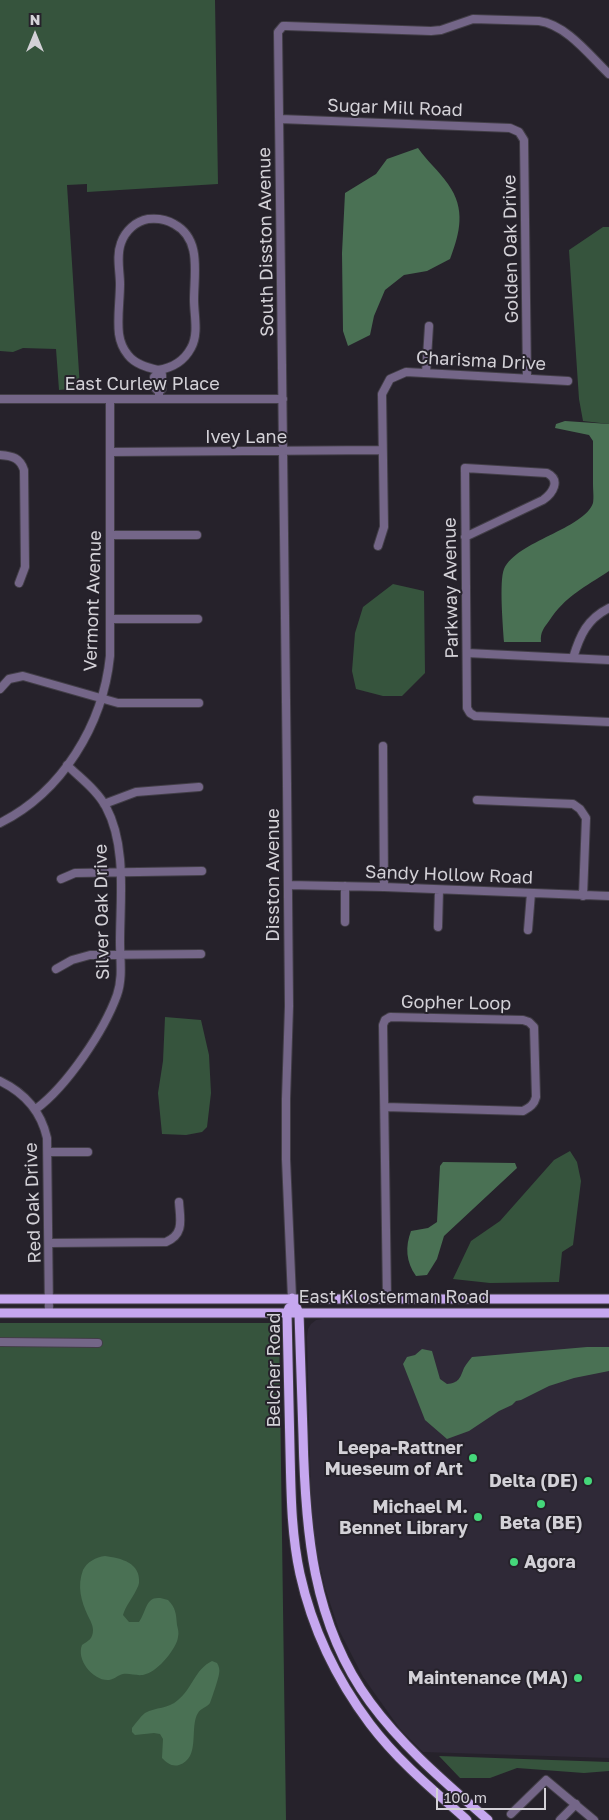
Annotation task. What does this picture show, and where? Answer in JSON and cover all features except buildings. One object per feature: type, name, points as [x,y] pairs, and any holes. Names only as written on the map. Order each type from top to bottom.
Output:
[{"type":"main road","name":"Belcher Road","points":[[292,1298],[299,1313],[306,1515],[312,1562],[318,1589],[338,1646],[370,1702],[410,1750],[488,1820]]},
{"type":"main road","name":"Belcher Road","points":[[292,1298],[286,1313],[292,1525],[300,1575],[316,1626],[333,1666],[370,1724],[407,1766],[467,1820]]},
{"type":"main road","name":"East Klosterman Road","points":[[0,1299],[609,1298]]},
{"type":"main road","name":"East Klosterman Road","points":[[0,1313],[609,1313]]},
{"type":"street","name":"South Disston Avenue","points":[[284,452],[278,32],[283,26],[431,31],[441,30],[473,19],[539,21],[550,24],[565,32],[609,74]]},
{"type":"street","name":"Sugar Mill Road","points":[[280,119],[510,128]]},
{"type":"street","name":"Golden Oak Drive","points":[[510,128],[520,132],[524,140],[527,378]]},
{"type":"street","points":[[158,372],[172,366],[186,355],[192,347],[196,328],[193,246],[187,235],[178,226],[162,219],[141,221],[130,229],[121,242],[118,257],[120,340],[129,356],[162,375],[162,389],[159,395]]},
{"type":"street","points":[[426,373],[428,326]]},
{"type":"street","name":"Charisma Drive","points":[[382,450],[382,394],[394,376],[406,372],[568,381]]},
{"type":"street","name":"East Curlew Place","points":[[0,399],[110,399],[159,395],[283,399]]},
{"type":"street","name":"Vermont Avenue","points":[[0,823],[14,816],[44,794],[84,741],[101,699],[109,662],[110,399]]},
{"type":"street","points":[[378,546],[384,527],[382,450]]},
{"type":"street","name":"Ivey Lane","points":[[110,452],[382,450]]},
{"type":"street","name":"Disston Avenue","points":[[284,452],[289,1006],[286,1159],[292,1298]]},
{"type":"street","points":[[0,456],[15,457],[24,470],[25,567],[19,583]]},
{"type":"street","name":"Parkway Avenue","points":[[465,537],[543,500],[550,494],[554,487],[555,479],[548,473],[465,468],[465,537],[467,708],[468,712],[475,716],[609,722]]},
{"type":"street","points":[[110,535],[197,535]]},
{"type":"street","points":[[573,658],[579,639],[588,624],[595,616],[609,608]]},
{"type":"street","points":[[110,619],[198,619]]},
{"type":"street","points":[[467,653],[609,660]]},
{"type":"street","points":[[0,689],[9,679],[23,676],[101,699],[127,704],[199,703]]},
{"type":"street","points":[[383,746],[384,887]]},
{"type":"street","name":"Silver Oak Drive","points":[[36,1109],[68,1078],[105,1022],[120,986],[120,872],[116,835],[104,804],[96,793],[67,765]]},
{"type":"street","points":[[104,804],[136,792],[199,787]]},
{"type":"street","points":[[477,800],[573,804],[580,809],[586,818],[583,896]]},
{"type":"street","points":[[61,879],[76,873],[202,870]]},
{"type":"street","name":"Sandy Hollow Road","points":[[288,885],[609,896]]},
{"type":"street","points":[[345,886],[345,922]]},
{"type":"street","points":[[438,927],[439,890]]},
{"type":"street","points":[[528,930],[531,894]]},
{"type":"street","points":[[56,968],[84,956],[200,954]]},
{"type":"street","name":"Gopher Loop","points":[[385,1107],[523,1111],[534,1104],[536,1098],[534,1027],[529,1022],[523,1020],[390,1017],[385,1020],[383,1025],[387,1298]]},
{"type":"street","name":"Red Oak Drive","points":[[0,1081],[18,1092],[36,1109],[46,1132],[50,1243],[49,1313]]},
{"type":"street","points":[[48,1152],[88,1152]]},
{"type":"street","points":[[50,1243],[166,1242],[174,1238],[180,1230],[179,1202]]},
{"type":"street","points":[[0,1342],[98,1343]]},
{"type":"street","points":[[511,1814],[546,1780],[594,1820]]},
{"type":"street","points":[[560,1820],[576,1804]]},
{"type":"shaded area","points":[[0,0],[215,0],[218,184],[87,192],[87,184],[67,185],[80,388],[59,390],[56,349],[23,348],[13,352],[0,351]]},
{"type":"shaded area","points":[[418,148],[454,193],[460,221],[454,249],[450,259],[427,271],[404,275],[385,290],[374,316],[370,335],[348,346],[343,331],[342,253],[345,193],[376,174],[387,159]]},
{"type":"shaded area","points":[[603,227],[609,227],[609,424],[583,421],[579,399],[569,250]]},
{"type":"shaded area","points":[[565,421],[609,424],[609,571],[569,598],[555,612],[544,628],[541,642],[504,642],[502,593],[504,569],[511,559],[522,551],[577,520],[587,512],[593,503],[593,441],[589,435],[555,428],[556,424]]},
{"type":"shaded area","points":[[393,584],[424,591],[425,673],[402,696],[383,696],[356,689],[352,671],[355,633],[363,607]]},
{"type":"shaded area","points":[[165,1017],[201,1020],[209,1055],[211,1093],[207,1127],[202,1132],[186,1135],[162,1134],[158,1093],[163,1061]]},
{"type":"shaded area","points":[[570,1151],[577,1162],[581,1181],[573,1245],[562,1252],[559,1282],[490,1283],[453,1279],[471,1241],[500,1221],[554,1160]]},
{"type":"shaded area","points":[[443,1162],[515,1163],[517,1168],[444,1236],[437,1259],[427,1275],[416,1276],[408,1260],[409,1237],[411,1231],[428,1228],[437,1222],[440,1166]]},
{"type":"shaded area","points":[[316,1320],[609,1320],[609,1758],[423,1752],[400,1729],[363,1677],[339,1630],[325,1588],[315,1544],[311,1498],[307,1337],[311,1324]]},
{"type":"shaded area","points":[[0,1323],[279,1323],[286,1820],[0,1820]]},
{"type":"shaded area","points":[[587,1347],[609,1347],[609,1371],[574,1378],[549,1386],[516,1401],[469,1431],[447,1439],[425,1420],[403,1364],[407,1357],[415,1355],[422,1349],[432,1351],[440,1379],[447,1384],[458,1379],[472,1357]]},
{"type":"shaded area","points":[[105,1556],[129,1563],[139,1576],[138,1586],[123,1615],[129,1622],[139,1622],[148,1603],[155,1598],[168,1600],[175,1611],[178,1632],[177,1642],[171,1653],[161,1664],[146,1674],[123,1674],[109,1680],[103,1679],[97,1677],[87,1668],[81,1657],[82,1645],[91,1638],[93,1630],[82,1599],[80,1588],[81,1576],[89,1562]]},
{"type":"shaded area","points":[[212,1661],[218,1665],[219,1676],[210,1703],[199,1711],[196,1719],[190,1756],[179,1765],[172,1765],[162,1758],[163,1739],[160,1734],[135,1735],[132,1732],[132,1728],[145,1713],[170,1705],[178,1700],[201,1669]]},
{"type":"shaded area","points":[[439,1756],[609,1762],[609,1771],[584,1773],[517,1768],[490,1778],[460,1778]]},
{"type":"place","name":"Leepa-Rattner Mueseum of Art","points":[[473,1458]]},
{"type":"place","name":"Delta (DE)","points":[[588,1481]]},
{"type":"place","name":"Beta (BE)","points":[[541,1504]]},
{"type":"place","name":"Michael M. Bennet Library","points":[[478,1517]]},
{"type":"place","name":"Agora","points":[[514,1562]]},
{"type":"place","name":"Maintenance (MA)","points":[[578,1678]]}]
